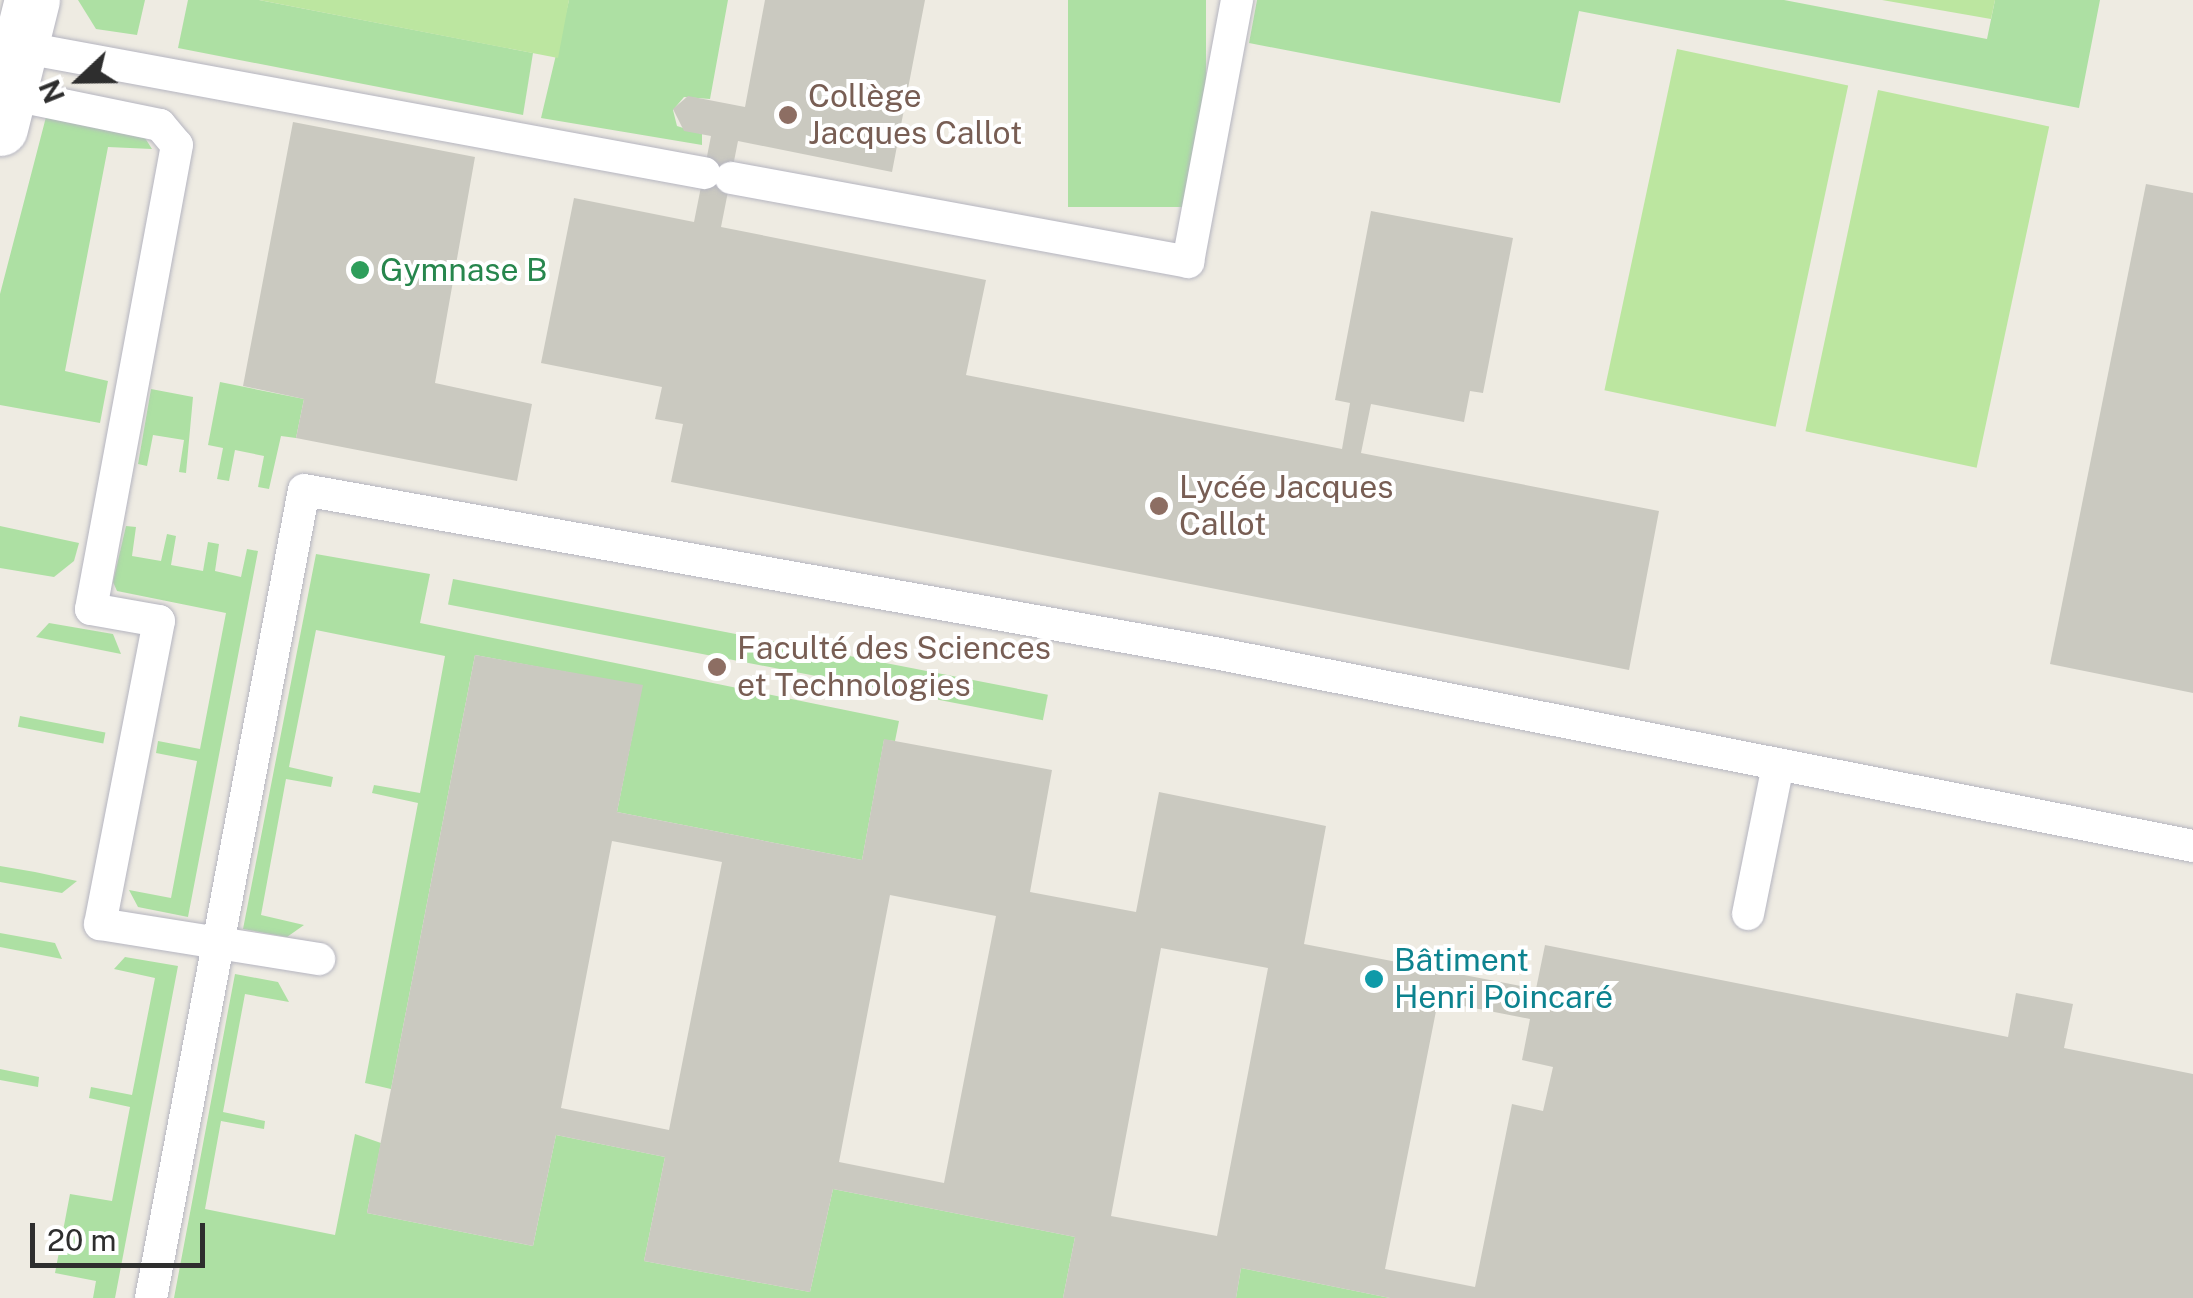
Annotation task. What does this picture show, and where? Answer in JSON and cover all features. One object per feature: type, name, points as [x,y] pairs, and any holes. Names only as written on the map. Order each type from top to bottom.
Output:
[{"type":"lane","points":[[15,67],[717,175],[1188,262],[1236,0]]},
{"type":"lane","points":[[15,67],[160,125],[177,145],[91,608],[159,621],[100,924],[318,958]]},
{"type":"lane","points":[[151,1298],[304,490],[1220,654],[2193,846]]},
{"type":"lane","points":[[1748,914],[1778,765]]},
{"type":"green space","points":[[78,0],[145,0],[137,35],[96,29]]},
{"type":"green space","points":[[188,0],[259,0],[533,53],[523,115],[178,48]]},
{"type":"green space","points":[[259,0],[569,0],[558,58]]},
{"type":"green space","points":[[569,0],[728,0],[710,99],[684,97],[673,110],[677,126],[702,134],[702,145],[541,118]]},
{"type":"green space","points":[[1068,0],[1206,0],[1206,207],[1068,207]]},
{"type":"green space","points":[[1257,0],[1784,0],[1987,39],[1995,0],[2100,0],[2079,108],[1579,11],[1560,103],[1249,43]]},
{"type":"green space","points":[[1882,0],[1995,0],[1991,19]]},
{"type":"green space","points":[[1677,49],[1848,85],[1776,427],[1604,390]]},
{"type":"green space","points":[[1878,90],[2049,126],[1977,468],[1805,431]]},
{"type":"green space","points":[[46,117],[145,138],[152,149],[108,147],[65,371],[108,381],[100,423],[0,405],[0,294]]},
{"type":"green space","points":[[220,382],[304,399],[296,438],[281,436],[269,489],[258,487],[264,456],[235,450],[229,481],[217,479],[223,448],[208,445]]},
{"type":"green space","points":[[151,389],[193,397],[186,473],[179,472],[184,440],[153,435],[147,466],[138,464]]},
{"type":"green space","points":[[0,526],[79,543],[74,561],[54,577],[0,568]]},
{"type":"green space","points":[[126,526],[136,527],[132,556],[161,561],[167,534],[176,536],[171,565],[203,571],[208,542],[219,544],[215,571],[241,577],[247,549],[258,551],[188,917],[138,907],[129,890],[171,898],[197,761],[156,753],[158,741],[200,749],[226,613],[117,591],[113,582]]},
{"type":"green space","points":[[316,554],[430,574],[420,623],[899,721],[895,741],[884,740],[862,860],[617,812],[642,686],[475,655],[391,1089],[365,1083],[418,803],[372,793],[374,785],[420,793],[445,656],[316,630],[289,767],[333,777],[331,787],[286,779],[261,915],[304,925],[287,937],[243,929]]},
{"type":"green space","points":[[453,579],[1048,695],[1043,720],[448,605]]},
{"type":"green space","points":[[49,623],[113,634],[121,654],[36,637]]},
{"type":"green space","points":[[20,716],[105,733],[103,743],[18,727]]},
{"type":"green space","points":[[0,866],[77,881],[62,893],[0,882]]},
{"type":"green space","points":[[0,933],[55,943],[62,959],[0,947]]},
{"type":"green space","points":[[125,957],[178,966],[115,1298],[93,1298],[96,1281],[55,1273],[70,1194],[112,1201],[130,1107],[89,1098],[91,1087],[132,1095],[155,978],[114,969]]},
{"type":"green space","points":[[235,974],[278,982],[289,1002],[245,994],[223,1112],[265,1121],[264,1129],[221,1121],[205,1209],[335,1235],[355,1134],[381,1143],[367,1213],[533,1246],[556,1135],[665,1157],[644,1261],[810,1292],[833,1189],[1075,1237],[1063,1298],[174,1298]]},
{"type":"green space","points":[[0,1069],[39,1077],[38,1087],[0,1080]]},
{"type":"green space","points":[[1241,1268],[1390,1298],[1236,1298]]},
{"type":"building","points":[[765,0],[925,0],[892,172],[738,141],[721,227],[986,280],[966,375],[1342,449],[1350,403],[1335,400],[1371,211],[1513,238],[1483,393],[1470,391],[1464,422],[1371,404],[1361,453],[1659,511],[1629,670],[671,482],[683,424],[655,419],[662,387],[541,363],[574,198],[694,222],[711,136],[684,131],[673,109],[688,96],[745,107]]},
{"type":"building","name":"Gymnase B","points":[[293,122],[475,157],[435,383],[532,404],[517,481],[296,438],[304,399],[243,386]]},
{"type":"building","points":[[2146,184],[2193,193],[2193,693],[2050,664]]},
{"type":"building","name":"Bâtiment Henri Poincaré","points":[[475,655],[643,685],[617,812],[862,860],[884,739],[1052,770],[1030,892],[1136,912],[1159,792],[1326,826],[1304,944],[1536,989],[1545,945],[2008,1037],[2016,993],[2073,1004],[2064,1048],[2193,1074],[2193,1298],[1390,1298],[1241,1268],[1236,1298],[1063,1298],[1075,1237],[833,1189],[810,1292],[644,1261],[665,1157],[556,1135],[533,1246],[367,1213]],"holes":[[[612,841],[722,862],[669,1130],[561,1108]],[[890,895],[996,916],[944,1183],[839,1162]],[[1161,948],[1268,968],[1217,1236],[1111,1216]],[[1438,1001],[1530,1019],[1522,1060],[1553,1067],[1543,1111],[1512,1104],[1475,1287],[1385,1269]]]},
{"type":"place","name":"Collège Jacques Callot","points":[[788,115]]},
{"type":"place","name":"Gymnase B","points":[[360,270]]},
{"type":"place","name":"Lycée Jacques Callot","points":[[1159,506]]},
{"type":"place","name":"Faculté des Sciences et Technologies","points":[[717,667]]},
{"type":"place","name":"Bâtiment Henri Poincaré","points":[[1374,979]]}]
